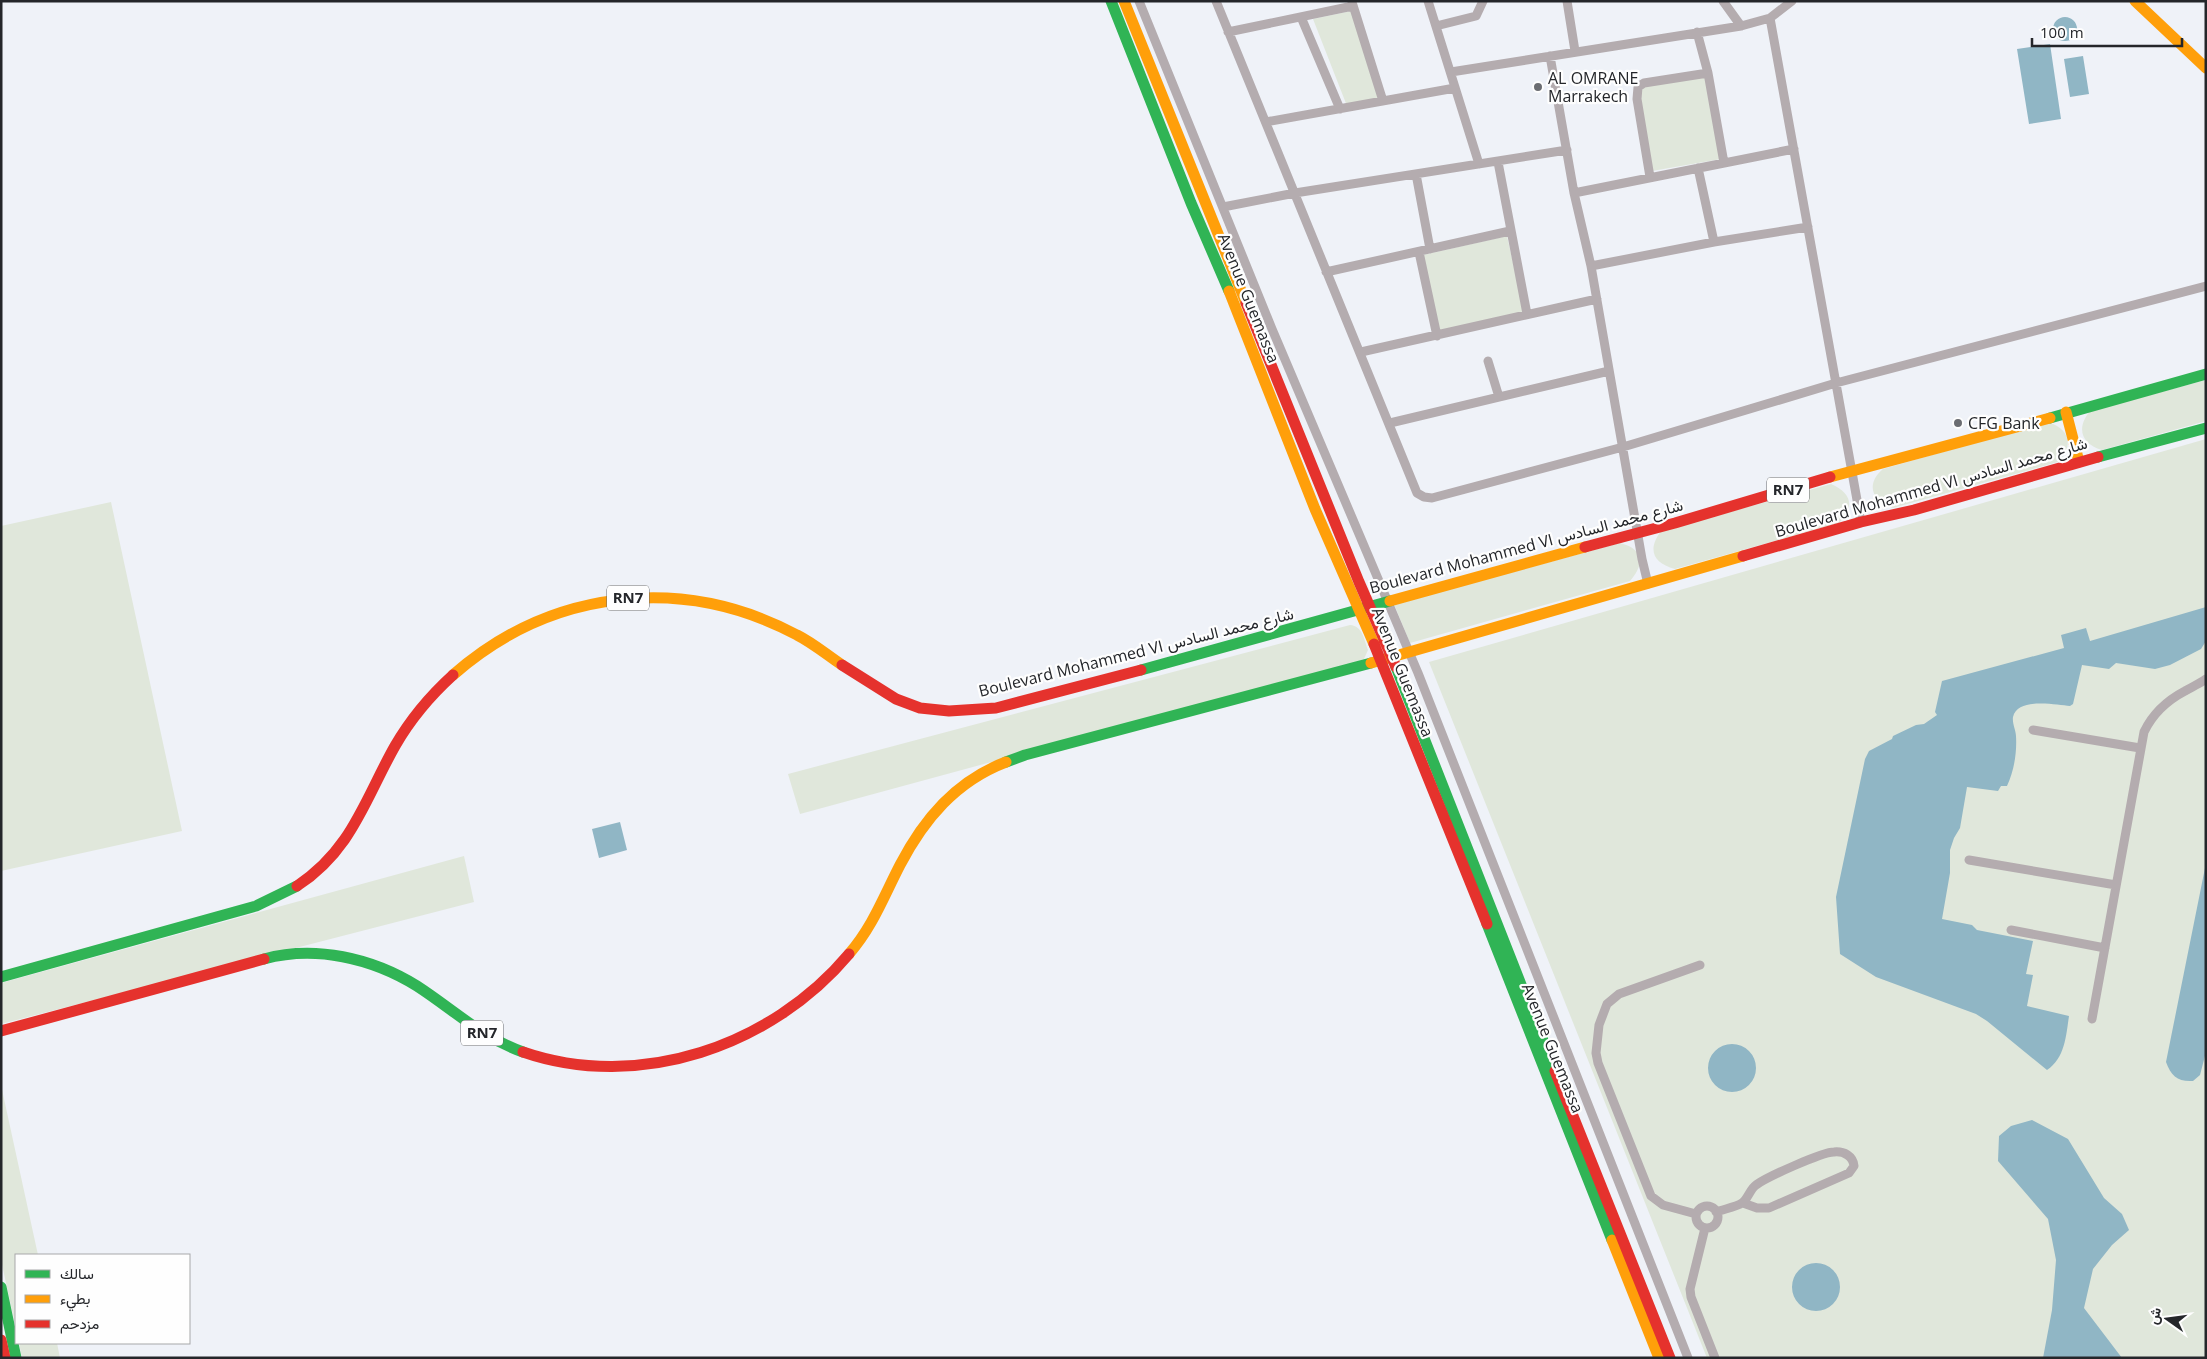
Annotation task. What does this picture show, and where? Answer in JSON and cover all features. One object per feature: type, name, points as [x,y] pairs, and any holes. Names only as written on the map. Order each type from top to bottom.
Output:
[{"type":"main road","name":"Avenue Guemassa","points":[[1111,1],[1191,203],[1212,248],[1315,509],[1365,608],[1488,903],[1670,1358]]},
{"type":"main road","name":"Avenue Guemassa","points":[[1124,1],[1347,552],[1365,608]]},
{"type":"main road","points":[[2136,1],[2206,68]]},
{"type":"main road","name":"Boulevard Mohammed VI شارع محمد السادس","points":[[1,977],[256,906],[295,889],[320,871],[344,844],[366,807],[384,766],[401,736],[428,699],[445,681],[489,645],[542,617],[581,605],[626,598],[661,597],[695,601],[741,611],[792,632],[882,692],[909,704],[932,710],[962,711],[996,708],[1638,534],[1852,470],[1901,459],[2206,374]]},
{"type":"main road","points":[[2066,412],[2079,462]]},
{"type":"main road","name":"Boulevard Mohammed VI شارع محمد السادس","points":[[1,1031],[272,957],[300,953],[322,953],[354,958],[386,968],[417,986],[459,1019],[493,1040],[521,1051],[550,1059],[598,1065],[649,1065],[663,1063],[717,1048],[760,1030],[796,1007],[836,968],[874,921],[906,854],[921,828],[947,798],[973,777],[1025,755],[1409,652],[1861,522],[1914,510],[2079,462],[2206,428]]},
{"type":"main road","name":"Avenue Guemassa","points":[[1386,658],[1659,1358]]},
{"type":"main road","points":[[1,1287],[16,1358]]},
{"type":"main road","points":[[1,1340],[5,1358]]},
{"type":"street","name":"Avenue Guemassa","points":[[1139,1],[1409,652],[1688,1358]]},
{"type":"street","points":[[1216,1],[1417,493],[1424,498],[1432,498],[1623,447],[1836,383],[2206,286]]},
{"type":"street","points":[[1428,1],[1479,164]]},
{"type":"street","points":[[1436,26],[1476,16],[1483,1]]},
{"type":"street","points":[[1567,1],[1575,52]]},
{"type":"street","points":[[1723,1],[1740,26]]},
{"type":"street","points":[[1451,72],[1740,26],[1770,18],[1788,3]]},
{"type":"street","points":[[1228,32],[1352,4],[1383,102]]},
{"type":"street","points":[[1301,17],[1340,109]]},
{"type":"street","points":[[1770,18],[1861,522]]},
{"type":"street","points":[[1697,32],[1708,72],[1724,163]]},
{"type":"street","points":[[1550,56],[1574,192],[1591,266],[1648,584]]},
{"type":"street","points":[[1650,177],[1636,92],[1638,87],[1644,83],[1708,72]]},
{"type":"street","points":[[1266,122],[1455,88]]},
{"type":"street","points":[[1574,192],[1794,149]]},
{"type":"street","points":[[1223,207],[1295,193],[1567,150]]},
{"type":"street","points":[[1498,162],[1527,314]]},
{"type":"street","points":[[1698,168],[1714,242]]},
{"type":"street","points":[[1416,174],[1430,249]]},
{"type":"street","points":[[1591,266],[1808,226]]},
{"type":"street","points":[[1326,272],[1510,231]]},
{"type":"street","points":[[1419,252],[1437,336]]},
{"type":"street","points":[[1360,352],[1596,299]]},
{"type":"street","points":[[1488,362],[1499,397]]},
{"type":"street","points":[[1390,424],[1609,371]]},
{"type":"street","points":[[2092,1019],[2144,732],[2160,707],[2173,697],[2206,679]]},
{"type":"street","points":[[2033,730],[2140,748]]},
{"type":"street","points":[[1969,860],[2116,885]]},
{"type":"street","points":[[2011,930],[2105,948]]},
{"type":"street","points":[[1696,1214],[1663,1205],[1651,1196],[1596,1053],[1599,1025],[1603,1012],[1612,999],[1634,988],[1700,965]]},
{"type":"street","points":[[1716,1212],[1743,1203],[1758,1183],[1804,1162],[1833,1151],[1844,1154],[1853,1160],[1854,1166],[1849,1173],[1769,1208],[1757,1208],[1743,1203]]},
{"type":"street","points":[[1705,1206],[1710,1206],[1716,1212],[1717,1222],[1712,1227],[1705,1228],[1698,1225],[1696,1214],[1698,1210],[1705,1206]]},
{"type":"street","points":[[1705,1228],[1690,1289],[1691,1297],[1715,1358]]},
{"type":"shaded area","points":[[1356,10],[1385,99],[1347,106],[1313,19]]},
{"type":"shaded area","points":[[1707,75],[1721,159],[1652,171],[1639,88]]},
{"type":"shaded area","points":[[1507,236],[1524,312],[1440,331],[1423,255]]},
{"type":"shaded area","points":[[2206,380],[2206,421],[2102,450],[2085,440],[2082,429],[2083,423],[2090,411]]},
{"type":"shaded area","points":[[2048,422],[2061,429],[2067,439],[2066,450],[2058,462],[1893,508],[1880,501],[1873,492],[1874,481],[1883,469]]},
{"type":"shaded area","points":[[2206,439],[2206,1358],[1707,1358],[1429,662]]},
{"type":"shaded area","points":[[1831,484],[1843,492],[1849,501],[1847,511],[1839,523],[1675,569],[1662,563],[1654,555],[1654,544],[1661,531]]},
{"type":"shaded area","points":[[111,502],[182,831],[1,871],[1,526]]},
{"type":"shaded area","points":[[1620,543],[1634,549],[1640,558],[1638,569],[1630,581],[1410,643],[1394,604]]},
{"type":"shaded area","points":[[1350,625],[1358,628],[1368,650],[1364,659],[1348,665],[800,814],[788,774]]},
{"type":"shaded area","points":[[464,856],[474,902],[1,1024],[1,983]]},
{"type":"shaded area","points":[[1,1085],[38,1254],[15,1254],[15,1324],[1,1260]]},
{"type":"shaded area","points":[[19,1344],[57,1344],[60,1358],[22,1358]]},
{"type":"water","points":[[2065,17],[2074,20],[2077,29],[2074,38],[2065,41],[2056,38],[2053,29],[2056,20]]},
{"type":"water","points":[[2050,44],[2061,119],[2029,124],[2017,49]]},
{"type":"water","points":[[2083,56],[2089,94],[2070,97],[2064,59]]},
{"type":"water","points":[[2206,607],[2206,641],[2201,649],[2170,665],[2155,669],[2116,663],[2109,669],[2082,665],[2073,704],[2070,706],[2030,704],[2016,711],[2013,717],[2016,736],[2015,755],[2007,786],[2001,786],[1998,791],[1967,787],[1960,828],[1950,850],[1950,873],[1942,919],[1972,925],[1977,930],[2033,941],[2026,974],[2033,975],[2027,1006],[2069,1016],[2064,1046],[2053,1065],[2047,1070],[1976,1014],[1876,977],[1840,954],[1836,897],[1865,759],[1869,751],[1892,739],[1893,736],[1916,725],[1924,724],[1937,715],[1935,712],[1942,681],[2064,648],[2061,635],[2086,628],[2090,641]]},
{"type":"water","points":[[620,822],[627,850],[599,858],[592,829]]},
{"type":"water","points":[[2206,863],[2206,1052],[2200,1075],[2193,1081],[2188,1081],[2176,1077],[2170,1071],[2166,1062]]},
{"type":"water","points":[[1732,1044],[1741,1046],[1749,1051],[1754,1059],[1756,1068],[1754,1077],[1749,1085],[1741,1090],[1732,1092],[1723,1090],[1715,1085],[1710,1077],[1708,1068],[1710,1059],[1715,1051],[1723,1046]]},
{"type":"water","points":[[2032,1120],[2068,1139],[2104,1198],[2122,1214],[2129,1230],[2112,1245],[2093,1269],[2084,1308],[2122,1358],[2043,1358],[2052,1310],[2056,1260],[2048,1219],[1998,1161],[1999,1136],[2011,1126]]},
{"type":"water","points":[[1816,1263],[1825,1265],[1833,1270],[1838,1278],[1840,1287],[1838,1296],[1833,1304],[1825,1309],[1816,1311],[1807,1309],[1799,1304],[1794,1296],[1792,1287],[1794,1278],[1799,1270],[1807,1265]]},
{"type":"traffic: fast","points":[[1111,1],[1191,203],[1229,291]]},
{"type":"traffic: fast","points":[[2050,418],[2206,374]]},
{"type":"traffic: fast","points":[[2098,457],[2206,428]]},
{"type":"traffic: fast","points":[[1141,670],[1390,601]]},
{"type":"traffic: fast","points":[[1006,762],[1025,755],[1371,663]]},
{"type":"traffic: fast","points":[[1396,667],[1555,1071]]},
{"type":"traffic: fast","points":[[1,977],[256,906],[297,886]]},
{"type":"traffic: fast","points":[[1487,924],[1612,1240]]},
{"type":"traffic: fast","points":[[264,959],[303,953],[323,954],[362,961],[400,976],[481,1031],[523,1052]]},
{"type":"traffic: fast","points":[[1,1287],[16,1358]]},
{"type":"traffic: slow","points":[[1124,1],[1246,303]]},
{"type":"traffic: slow","points":[[2135,1],[2206,68]]},
{"type":"traffic: slow","points":[[1229,291],[1315,509],[1374,644]]},
{"type":"traffic: slow","points":[[2066,412],[2079,462]]},
{"type":"traffic: slow","points":[[1830,477],[2050,418]]},
{"type":"traffic: slow","points":[[1390,601],[1585,547]]},
{"type":"traffic: slow","points":[[1371,663],[1743,556]]},
{"type":"traffic: slow","points":[[453,675],[491,646],[532,624],[575,608],[619,600],[663,598],[709,603],[753,616],[803,638],[842,665]]},
{"type":"traffic: slow","points":[[849,954],[865,933],[909,848],[931,817],[957,791],[988,770],[1006,762]]},
{"type":"traffic: slow","points":[[1612,1240],[1659,1358]]},
{"type":"traffic: jam","points":[[1246,303],[1359,582],[1396,667]]},
{"type":"traffic: jam","points":[[1743,556],[1861,522],[1914,510],[2098,457]]},
{"type":"traffic: jam","points":[[1585,547],[1675,523],[1830,477]]},
{"type":"traffic: jam","points":[[1374,644],[1487,924]]},
{"type":"traffic: jam","points":[[842,665],[896,699],[920,708],[949,711],[996,708],[1141,670]]},
{"type":"traffic: jam","points":[[297,886],[316,872],[344,840],[401,736],[421,708],[453,675]]},
{"type":"traffic: jam","points":[[523,1052],[567,1063],[612,1066],[657,1063],[701,1052],[743,1036],[782,1014],[818,986],[849,954]]},
{"type":"traffic: jam","points":[[1,1031],[264,959]]},
{"type":"traffic: jam","points":[[1555,1071],[1670,1358]]},
{"type":"traffic: jam","points":[[1,1340],[5,1358]]},
{"type":"place","name":"AL OMRANE Marrakech","points":[[1538,87]]},
{"type":"place","name":"CFG Bank","points":[[1958,423]]}]
